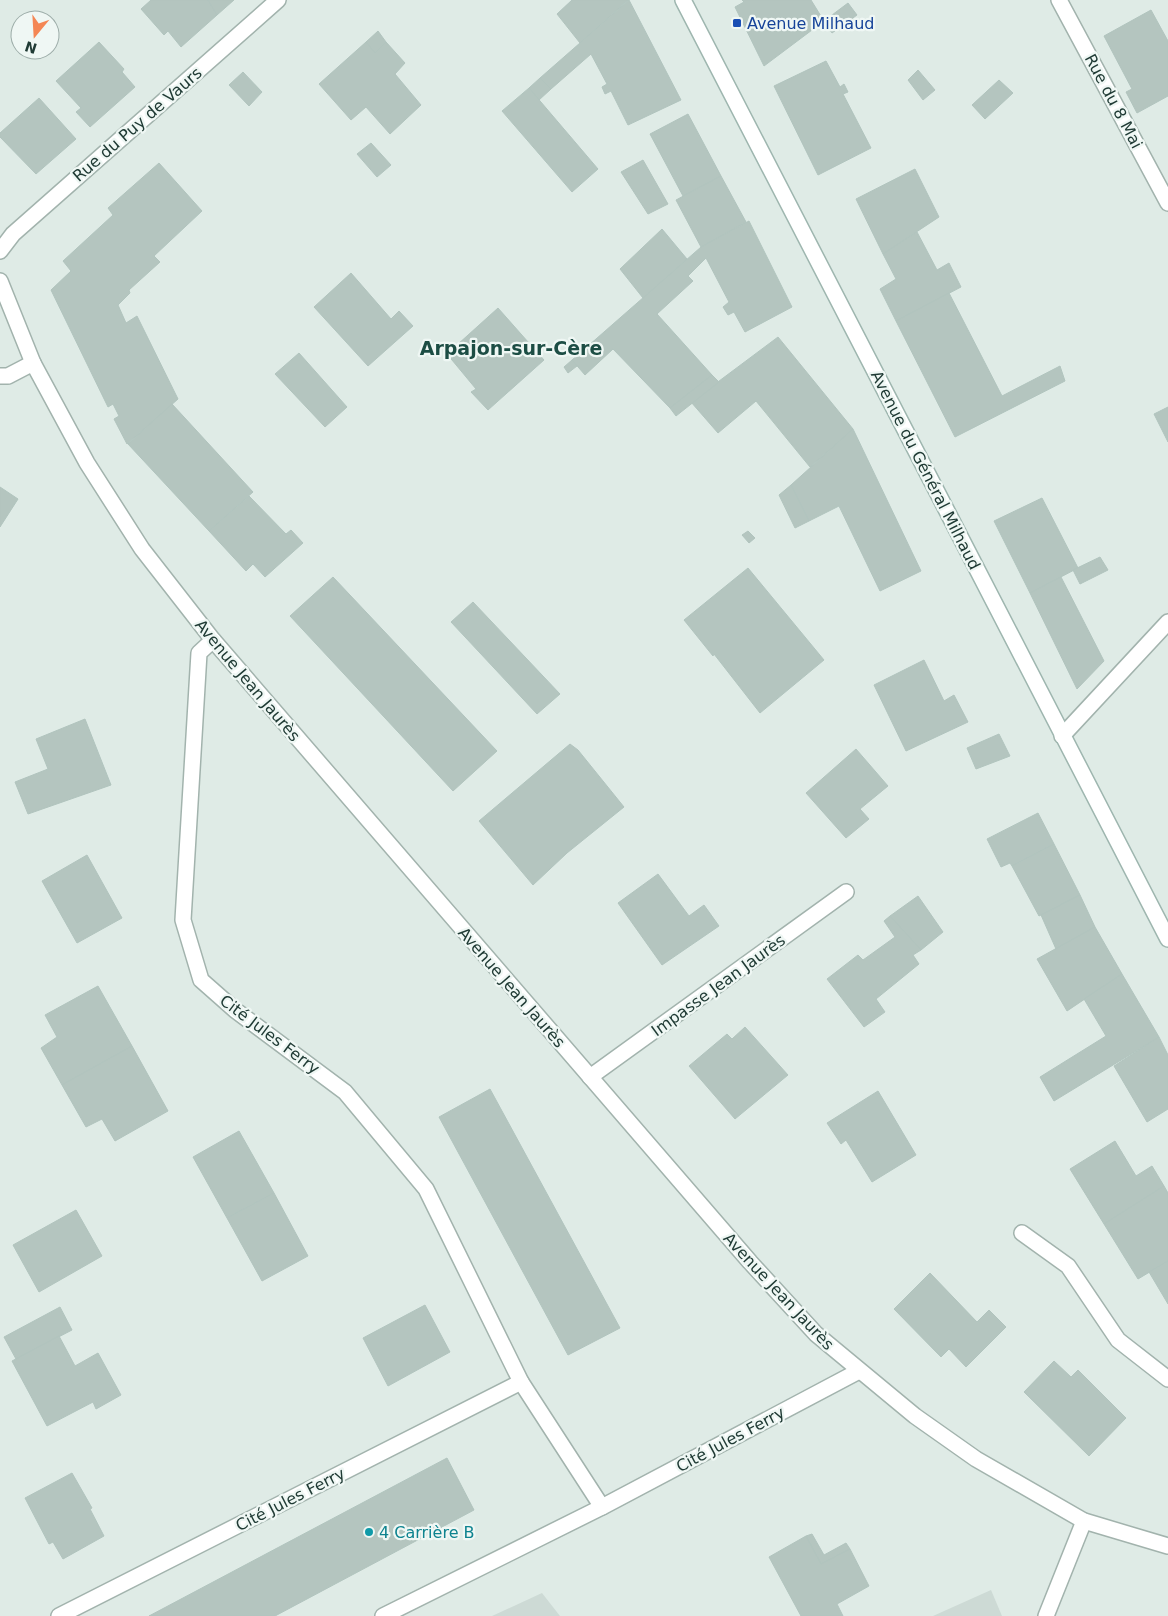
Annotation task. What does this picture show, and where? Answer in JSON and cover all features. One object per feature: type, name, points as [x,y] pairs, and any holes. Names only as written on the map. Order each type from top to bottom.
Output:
[{"type":"street","name":"Rue du Puy de Vaurs","points":[[0,251],[13,234],[278,0]]},
{"type":"street","name":"Avenue du Général Milhaud","points":[[684,0],[1168,939]]},
{"type":"street","name":"Rue du 8 Mai","points":[[1059,0],[1168,203]]},
{"type":"street","name":"Avenue Jean Jaurès","points":[[0,281],[33,362],[82,455],[142,549],[213,640],[590,1078],[816,1334],[859,1372],[915,1416],[976,1459],[1084,1521],[1168,1546]]},
{"type":"street","points":[[0,376],[8,376],[33,362]]},
{"type":"street","points":[[1062,736],[1168,622]]},
{"type":"street","name":"Cité Jules Ferry","points":[[213,640],[198,653],[183,920],[201,980],[236,1010],[345,1092],[426,1189],[521,1382],[602,1506]]},
{"type":"street","name":"Impasse Jean Jaurès","points":[[590,1078],[846,892]]},
{"type":"street","points":[[1022,1233],[1068,1266],[1118,1340],[1168,1379]]},
{"type":"street","name":"Cité Jules Ferry","points":[[384,1616],[602,1506],[859,1372]]},
{"type":"street","name":"Cité Jules Ferry","points":[[59,1616],[521,1382]]},
{"type":"street","points":[[1046,1616],[1084,1521]]},
{"type":"shaded area","points":[[991,1590],[1002,1616],[933,1616]]},
{"type":"shaded area","points":[[542,1593],[560,1616],[492,1616]]},
{"type":"building","points":[[151,0],[208,0],[217,15],[181,47],[168,31],[164,35],[141,9]]},
{"type":"building","points":[[208,0],[234,0],[217,15]]},
{"type":"building","points":[[572,0],[628,0],[580,43],[557,14]]},
{"type":"building","points":[[629,0],[681,100],[628,125],[611,91],[605,94],[602,87],[607,84],[591,54],[551,89],[540,78]]},
{"type":"building","points":[[742,0],[811,0],[824,21],[764,66],[735,7],[744,2]]},
{"type":"building","points":[[848,3],[857,15],[832,33],[824,21]]},
{"type":"building","points":[[1151,10],[1168,41],[1168,96],[1137,113],[1126,92],[1132,89],[1104,36]]},
{"type":"building","points":[[378,31],[386,42],[375,53],[366,42]]},
{"type":"building","points":[[99,42],[124,69],[122,72],[135,87],[90,127],[76,112],[81,108],[56,81]]},
{"type":"building","points":[[366,42],[375,53],[386,42],[405,63],[395,74],[421,105],[390,134],[366,107],[351,120],[319,84]]},
{"type":"building","points":[[826,61],[840,87],[844,84],[848,92],[843,94],[871,148],[818,175],[774,86]]},
{"type":"building","points":[[918,70],[935,90],[923,100],[908,80]]},
{"type":"building","points":[[243,72],[262,92],[249,106],[229,85]]},
{"type":"building","points":[[540,78],[551,89],[539,100],[529,88]]},
{"type":"building","points":[[999,80],[1013,93],[985,119],[972,105]]},
{"type":"building","points":[[529,88],[598,169],[572,192],[502,111]]},
{"type":"building","points":[[39,98],[76,139],[36,174],[0,137],[0,133]]},
{"type":"building","points":[[688,114],[721,176],[683,196],[650,134]]},
{"type":"building","points":[[371,143],[391,165],[377,177],[357,154]]},
{"type":"building","points":[[643,160],[668,204],[648,214],[621,172]]},
{"type":"building","points":[[159,163],[202,211],[154,256],[160,262],[129,290],[130,293],[118,305],[126,323],[137,316],[178,399],[127,444],[114,419],[119,416],[113,404],[108,407],[51,290],[71,271],[63,261],[113,215],[108,208]]},
{"type":"building","points":[[915,169],[939,217],[883,254],[856,199]]},
{"type":"building","points":[[721,176],[746,222],[701,247],[676,200]]},
{"type":"building","points":[[749,221],[792,307],[745,332],[734,312],[728,315],[723,307],[729,302],[706,258],[688,276],[693,281],[657,314],[712,375],[670,408],[613,349],[585,375],[572,360],[701,247]]},
{"type":"building","points":[[662,229],[687,259],[643,298],[620,269]]},
{"type":"building","points":[[917,232],[937,270],[949,263],[961,287],[896,321],[880,289],[896,279],[883,254]]},
{"type":"building","points":[[351,273],[391,319],[399,311],[413,326],[368,366],[314,307]]},
{"type":"building","points":[[949,293],[1002,396],[1060,366],[1065,381],[955,437],[896,321]]},
{"type":"building","points":[[498,308],[544,360],[488,410],[471,392],[476,389],[447,354]]},
{"type":"building","points":[[778,337],[853,429],[810,467],[756,401],[718,433],[691,402]]},
{"type":"building","points":[[299,353],[347,407],[325,427],[275,374]]},
{"type":"building","points":[[572,360],[577,366],[568,373],[564,367]]},
{"type":"building","points":[[712,375],[719,382],[676,416],[670,408]]},
{"type":"building","points":[[172,404],[253,492],[209,531],[128,444]]},
{"type":"building","points":[[1168,407],[1168,442],[1154,414]]},
{"type":"building","points":[[853,429],[921,571],[880,591],[839,506],[809,521],[791,485]]},
{"type":"building","points":[[791,485],[809,521],[795,528],[779,495]]},
{"type":"building","points":[[0,487],[18,499],[0,527]]},
{"type":"building","points":[[249,496],[286,534],[291,530],[303,543],[265,577],[253,564],[246,571],[209,531]]},
{"type":"building","points":[[1042,498],[1078,568],[1030,593],[994,521]]},
{"type":"building","points":[[748,531],[755,538],[749,543],[742,535]]},
{"type":"building","points":[[1100,557],[1108,570],[1080,584],[1073,570]]},
{"type":"building","points":[[748,568],[824,660],[760,713],[714,654],[713,656],[684,620]]},
{"type":"building","points":[[333,577],[497,751],[453,791],[290,616]]},
{"type":"building","points":[[1061,577],[1104,661],[1077,689],[1030,593]]},
{"type":"building","points":[[473,602],[560,694],[537,714],[451,622]]},
{"type":"building","points":[[924,660],[944,701],[954,695],[968,722],[906,751],[874,685]]},
{"type":"building","points":[[85,719],[111,785],[28,814],[15,782],[48,769],[36,739]]},
{"type":"building","points":[[999,734],[1010,756],[976,769],[967,748]]},
{"type":"building","points":[[570,744],[578,750],[624,807],[567,853],[533,885],[479,821]]},
{"type":"building","points":[[856,749],[888,786],[860,809],[869,819],[846,838],[806,793]]},
{"type":"building","points":[[1038,813],[1054,844],[1012,866],[1010,863],[1001,867],[987,839]]},
{"type":"building","points":[[1054,844],[1080,895],[1039,916],[1012,866]]},
{"type":"building","points":[[87,855],[122,918],[77,943],[42,881]]},
{"type":"building","points":[[658,874],[689,916],[704,905],[719,926],[662,965],[618,903]]},
{"type":"building","points":[[1080,895],[1095,927],[1056,949],[1041,915]]},
{"type":"building","points":[[918,896],[943,932],[921,950],[890,916]]},
{"type":"building","points":[[890,916],[921,950],[913,955],[919,964],[876,999],[885,1012],[864,1027],[827,979],[858,955],[863,960],[895,937],[884,921]]},
{"type":"building","points":[[1095,927],[1122,974],[1067,1011],[1037,959]]},
{"type":"building","points":[[1122,974],[1159,1037],[1054,1101],[1040,1077],[1106,1036],[1084,999]]},
{"type":"building","points":[[98,986],[132,1046],[62,1085],[41,1048],[57,1037],[45,1015]]},
{"type":"building","points":[[745,1027],[788,1075],[735,1119],[689,1066],[727,1034],[732,1039]]},
{"type":"building","points":[[1159,1037],[1168,1055],[1168,1109],[1147,1122],[1114,1066]]},
{"type":"building","points":[[132,1046],[168,1111],[115,1141],[102,1119],[86,1127],[62,1085]]},
{"type":"building","points":[[490,1089],[620,1328],[568,1355],[439,1117]]},
{"type":"building","points":[[878,1091],[916,1155],[872,1182],[846,1140],[841,1144],[827,1123]]},
{"type":"building","points":[[239,1131],[274,1193],[227,1218],[193,1157]]},
{"type":"building","points":[[1115,1141],[1136,1176],[1152,1166],[1164,1186],[1104,1224],[1070,1169]]},
{"type":"building","points":[[1164,1186],[1168,1193],[1168,1261],[1138,1279],[1104,1224]]},
{"type":"building","points":[[274,1193],[308,1256],[262,1281],[227,1218]]},
{"type":"building","points":[[76,1210],[102,1256],[39,1292],[13,1245]]},
{"type":"building","points":[[1168,1261],[1168,1304],[1149,1272]]},
{"type":"building","points":[[930,1273],[977,1322],[989,1310],[1006,1327],[966,1367],[949,1349],[941,1357],[894,1309]]},
{"type":"building","points":[[425,1305],[450,1352],[388,1386],[363,1338]]},
{"type":"building","points":[[60,1307],[72,1330],[16,1359],[4,1337]]},
{"type":"building","points":[[59,1336],[75,1366],[98,1353],[121,1395],[96,1409],[93,1402],[47,1426],[12,1361]]},
{"type":"building","points":[[1054,1361],[1071,1377],[1078,1370],[1126,1418],[1089,1456],[1024,1392]]},
{"type":"building","name":"4 Carrière B","points":[[447,1458],[474,1510],[275,1616],[149,1616]]},
{"type":"building","points":[[72,1473],[92,1508],[90,1509],[104,1536],[63,1559],[53,1542],[49,1544],[25,1498]]},
{"type":"building","points":[[812,1534],[824,1555],[846,1543],[850,1549],[821,1564],[806,1536]]},
{"type":"building","points":[[806,1536],[821,1564],[850,1549],[869,1586],[837,1604],[843,1616],[801,1616],[769,1557]]},
{"type":"place","name":"Avenue Milhaud","points":[[737,23]]},
{"type":"place","name":"4 Carrière B","points":[[369,1532]]},
{"type":"district","name":"Arpajon-sur-Cère","points":[[511,348]]}]
